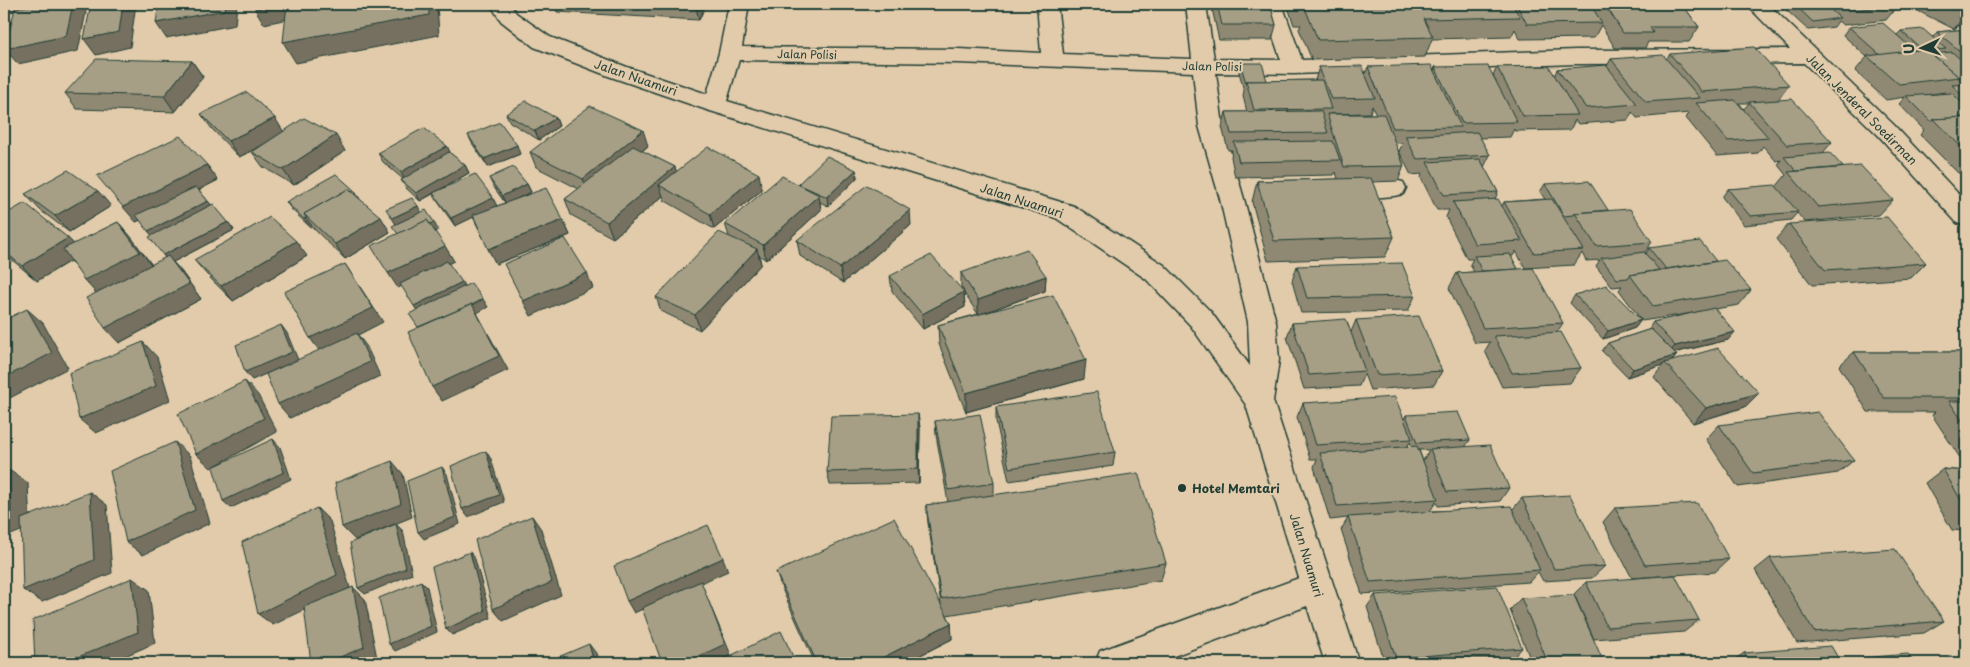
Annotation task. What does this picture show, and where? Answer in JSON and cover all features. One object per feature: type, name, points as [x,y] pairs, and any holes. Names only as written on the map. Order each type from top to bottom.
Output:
[{"type":"street","points":[[4,20],[71,4]]},
{"type":"street","name":"Jalan Nuamuri","points":[[500,4],[508,17],[542,42],[619,72],[715,105],[1065,212],[1155,272],[1200,320],[1259,401],[1342,663]]},
{"type":"street","points":[[715,105],[730,53],[739,4]]},
{"type":"street","points":[[1047,4],[1053,60]]},
{"type":"street","points":[[1196,4],[1211,126],[1242,198],[1246,262],[1262,322],[1265,360],[1259,401]]},
{"type":"street","points":[[1272,4],[1294,67]]},
{"type":"street","name":"Jalan Jenderal Soedirman","points":[[1756,4],[1886,130],[1966,217]]},
{"type":"street","name":"Jalan Polisi","points":[[730,53],[958,56],[1205,66],[1294,67],[1576,57],[1808,56]]},
{"type":"street","points":[[1318,193],[1394,188]]},
{"type":"street","points":[[1112,663],[1317,587]]},
{"type":"building","points":[[39,4],[73,4],[66,36],[5,49],[15,8]]},
{"type":"building","points":[[91,4],[123,4],[119,32],[84,39]]},
{"type":"building","points":[[159,4],[226,4],[225,10],[156,23]]},
{"type":"building","points":[[255,4],[280,4],[255,9]]},
{"type":"building","points":[[287,4],[429,4],[429,15],[283,42]]},
{"type":"building","points":[[1217,4],[1270,4],[1276,25],[1222,25]]},
{"type":"building","points":[[1296,4],[1336,4],[1337,7],[1298,10]]},
{"type":"building","points":[[1341,4],[1398,4],[1399,6],[1342,7]]},
{"type":"building","points":[[1512,4],[1520,17],[1424,19],[1433,37],[1318,40],[1305,8],[1416,5]]},
{"type":"building","points":[[1516,4],[1590,4],[1602,23],[1527,24]]},
{"type":"building","points":[[1605,4],[1682,4],[1699,27],[1650,27],[1653,33],[1623,33]]},
{"type":"building","points":[[1794,4],[1824,4],[1840,18],[1813,22]]},
{"type":"building","points":[[1847,4],[1896,4],[1898,5],[1854,10]]},
{"type":"building","points":[[1946,4],[1966,4],[1966,14]]},
{"type":"building","points":[[1883,23],[1915,51],[1880,55],[1849,27]]},
{"type":"building","points":[[1923,29],[1946,49],[1923,50],[1901,31]]},
{"type":"building","points":[[1966,29],[1966,56],[1937,32]]},
{"type":"building","points":[[1754,47],[1789,85],[1702,92],[1670,54]]},
{"type":"building","points":[[1926,49],[1959,77],[1899,84],[1867,56]]},
{"type":"building","points":[[1952,52],[1966,64],[1966,77],[1958,78],[1932,54]]},
{"type":"building","points":[[1663,55],[1700,98],[1646,102],[1611,59]]},
{"type":"building","points":[[96,59],[192,61],[164,96],[65,93]]},
{"type":"building","points":[[1240,63],[1262,63],[1267,81],[1246,81],[1246,83]]},
{"type":"building","points":[[1431,65],[1461,127],[1393,128],[1368,67]]},
{"type":"building","points":[[1606,65],[1637,104],[1586,108],[1557,69]]},
{"type":"building","points":[[1362,66],[1375,98],[1331,99],[1319,67]]},
{"type":"building","points":[[1488,66],[1517,122],[1462,123],[1435,67]]},
{"type":"building","points":[[1549,66],[1578,115],[1523,116],[1497,67]]},
{"type":"building","points":[[1322,80],[1331,109],[1254,110],[1246,81]]},
{"type":"building","points":[[1966,84],[1966,99],[1952,85]]},
{"type":"building","points":[[247,92],[275,118],[228,141],[201,114]]},
{"type":"building","points":[[1952,93],[1966,107],[1966,117],[1934,119],[1932,122],[1906,96]]},
{"type":"building","points":[[1792,99],[1832,142],[1787,145],[1749,102]]},
{"type":"building","points":[[1735,100],[1769,138],[1728,141],[1696,103]]},
{"type":"building","points":[[526,101],[556,118],[535,131],[506,114]]},
{"type":"building","points":[[590,106],[643,130],[583,179],[530,152]]},
{"type":"building","points":[[1321,111],[1328,133],[1231,134],[1226,112]]},
{"type":"building","points":[[1327,114],[1384,114],[1404,166],[1344,167]]},
{"type":"building","points":[[1966,117],[1966,152],[1934,119]]},
{"type":"building","points":[[304,118],[336,135],[283,170],[252,152]]},
{"type":"building","points":[[500,122],[517,145],[484,159],[468,135]]},
{"type":"building","points":[[424,128],[447,146],[401,172],[378,153]]},
{"type":"building","points":[[1477,132],[1490,155],[1417,159],[1405,136]]},
{"type":"building","points":[[180,136],[207,165],[123,207],[97,176]]},
{"type":"building","points":[[1333,141],[1340,160],[1239,162],[1234,142]]},
{"type":"building","points":[[633,146],[675,167],[607,222],[565,199]]},
{"type":"building","points":[[708,147],[759,174],[710,214],[659,185]]},
{"type":"building","points":[[449,152],[465,165],[416,193],[401,180]]},
{"type":"building","points":[[1830,153],[1843,167],[1796,171],[1784,157]]},
{"type":"building","points":[[827,156],[856,170],[827,197],[798,184]]},
{"type":"building","points":[[1480,159],[1498,192],[1444,195],[1427,162]]},
{"type":"building","points":[[1861,166],[1893,200],[1818,207],[1788,172]]},
{"type":"building","points":[[513,167],[527,184],[502,196],[489,178]]},
{"type":"building","points":[[68,170],[98,191],[55,216],[25,194]]},
{"type":"building","points":[[336,174],[354,190],[352,192],[348,189],[304,214],[306,218],[304,219],[286,202]]},
{"type":"building","points":[[475,174],[493,198],[451,218],[433,193]]},
{"type":"building","points":[[782,176],[819,195],[763,245],[725,224]]},
{"type":"building","points":[[1371,178],[1394,237],[1274,241],[1257,181]]},
{"type":"building","points":[[1589,181],[1608,210],[1564,216],[1545,184]]},
{"type":"building","points":[[867,185],[910,210],[840,268],[797,240]]},
{"type":"building","points":[[1775,185],[1798,212],[1750,216],[1728,189]]},
{"type":"building","points":[[196,187],[208,201],[148,231],[136,215]]},
{"type":"building","points":[[546,188],[563,220],[488,249],[473,215]]},
{"type":"building","points":[[348,189],[381,217],[335,244],[304,214]]},
{"type":"building","points":[[412,198],[418,206],[392,218],[386,209]]},
{"type":"building","points":[[1498,199],[1522,241],[1475,244],[1453,202]]},
{"type":"building","points":[[1552,199],[1584,250],[1534,253],[1504,202]]},
{"type":"building","points":[[25,203],[68,238],[22,266],[4,251],[4,215]]},
{"type":"building","points":[[213,204],[228,222],[163,255],[149,237]]},
{"type":"building","points":[[1630,209],[1652,242],[1596,246],[1575,213]]},
{"type":"building","points":[[426,210],[434,222],[430,224],[427,220],[398,234],[392,226]]},
{"type":"building","points":[[270,217],[296,241],[221,286],[194,260]]},
{"type":"building","points":[[1887,217],[1926,263],[1825,270],[1789,224]]},
{"type":"building","points":[[427,220],[445,246],[388,273],[371,246]]},
{"type":"building","points":[[118,222],[140,252],[84,280],[63,249]]},
{"type":"building","points":[[719,232],[757,249],[695,315],[656,297]]},
{"type":"building","points":[[565,238],[587,273],[523,301],[504,264]]},
{"type":"building","points":[[1700,241],[1716,261],[1666,269],[1649,248]]},
{"type":"building","points":[[1027,249],[1046,276],[978,300],[961,273]]},
{"type":"building","points":[[1644,252],[1659,270],[1630,275],[1628,278],[1617,279],[1601,258]]},
{"type":"building","points":[[1510,254],[1518,269],[1482,271],[1474,256]]},
{"type":"building","points":[[931,255],[964,292],[922,314],[890,276]]},
{"type":"building","points":[[168,256],[189,284],[105,328],[86,298]]},
{"type":"building","points":[[1725,260],[1751,290],[1653,306],[1630,275]]},
{"type":"building","points":[[447,261],[462,282],[414,306],[400,284]]},
{"type":"building","points":[[1402,263],[1415,296],[1307,298],[1297,266]]},
{"type":"building","points":[[345,264],[373,308],[310,338],[284,292]]},
{"type":"building","points":[[1533,268],[1563,323],[1483,328],[1457,273]]},
{"type":"building","points":[[471,283],[483,299],[472,305],[418,327],[409,314]]},
{"type":"building","points":[[1606,285],[1641,320],[1608,331],[1575,295]]},
{"type":"building","points":[[1053,295],[1086,360],[966,393],[938,325]]},
{"type":"building","points":[[472,304],[499,356],[432,387],[408,332]]},
{"type":"building","points":[[1714,308],[1735,332],[1675,346],[1653,322]]},
{"type":"building","points":[[27,309],[52,353],[4,378],[4,320]]},
{"type":"building","points":[[1419,316],[1442,371],[1377,375],[1356,320]]},
{"type":"building","points":[[1346,319],[1365,371],[1309,375],[1292,323]]},
{"type":"building","points":[[281,325],[292,352],[245,372],[236,345]]},
{"type":"building","points":[[1651,329],[1677,355],[1633,369],[1608,343]]},
{"type":"building","points":[[1561,332],[1581,368],[1512,373],[1494,336]]},
{"type":"building","points":[[357,333],[370,362],[278,404],[266,374]]},
{"type":"building","points":[[143,342],[156,386],[79,419],[69,373]]},
{"type":"building","points":[[1718,348],[1759,393],[1706,408],[1665,363]]},
{"type":"building","points":[[1854,352],[1966,352],[1966,398],[1884,398]]},
{"type":"building","points":[[245,381],[264,418],[196,454],[178,414]]},
{"type":"building","points":[[1097,392],[1115,452],[1009,468],[996,407]]},
{"type":"building","points":[[1395,397],[1412,439],[1316,445],[1303,403]]},
{"type":"building","points":[[1949,401],[1966,401],[1966,426]]},
{"type":"building","points":[[1458,412],[1470,440],[1417,443],[1406,415]]},
{"type":"building","points":[[1818,412],[1854,460],[1753,473],[1719,425]]},
{"type":"building","points":[[918,414],[918,469],[827,472],[831,416]]},
{"type":"building","points":[[980,414],[994,483],[948,490],[935,421]]},
{"type":"building","points":[[273,439],[284,472],[223,501],[213,467]]},
{"type":"building","points":[[175,442],[195,510],[126,542],[110,471]]},
{"type":"building","points":[[1490,445],[1509,488],[1447,492],[1430,449]]},
{"type":"building","points":[[1417,446],[1438,499],[1337,506],[1320,453]]},
{"type":"building","points":[[486,451],[499,495],[462,509],[451,466]]},
{"type":"building","points":[[392,461],[401,504],[342,527],[335,483]]},
{"type":"building","points":[[442,467],[455,517],[418,532],[407,481]]},
{"type":"building","points":[[1943,469],[1966,471],[1966,509]]},
{"type":"building","points":[[9,470],[11,514],[4,517],[4,472]]},
{"type":"building","points":[[1138,473],[1166,563],[941,599],[926,505]]},
{"type":"building","points":[[90,492],[94,560],[23,590],[21,519]]},
{"type":"building","points":[[1570,495],[1605,566],[1554,569],[1522,498]]},
{"type":"building","points":[[1697,503],[1729,559],[1645,565],[1615,508]]},
{"type":"building","points":[[1511,506],[1540,570],[1370,582],[1348,517]]},
{"type":"building","points":[[317,508],[337,575],[258,614],[242,542]]},
{"type":"building","points":[[532,516],[552,582],[493,609],[475,540]]},
{"type":"building","points":[[894,518],[951,623],[872,663],[817,663],[776,572]]},
{"type":"building","points":[[396,524],[406,568],[358,588],[350,543]]},
{"type":"building","points":[[708,525],[723,558],[627,601],[614,566]]},
{"type":"building","points":[[1895,549],[1944,621],[1814,632],[1770,558]]},
{"type":"building","points":[[470,552],[485,611],[446,629],[432,567]]},
{"type":"building","points":[[1675,575],[1699,620],[1607,627],[1586,582]]},
{"type":"building","points":[[132,578],[138,632],[64,663],[35,663],[33,620]]},
{"type":"building","points":[[421,581],[431,626],[389,644],[379,598]]},
{"type":"building","points":[[701,581],[725,644],[685,663],[662,663],[642,608]]},
{"type":"building","points":[[1497,586],[1522,648],[1396,658],[1375,595]]},
{"type":"building","points":[[353,587],[364,647],[326,663],[311,663],[304,607]]},
{"type":"building","points":[[1574,595],[1604,663],[1548,663],[1521,598]]},
{"type":"building","points":[[781,631],[796,663],[716,663]]},
{"type":"building","points":[[589,644],[594,663],[544,663]]},
{"type":"building","points":[[1831,646],[1841,663],[1750,663],[1744,653]]},
{"type":"building","points":[[1908,654],[1914,663],[1865,663],[1862,658]]},
{"type":"place","name":"Hotel Memtari","points":[[1182,488]]}]
